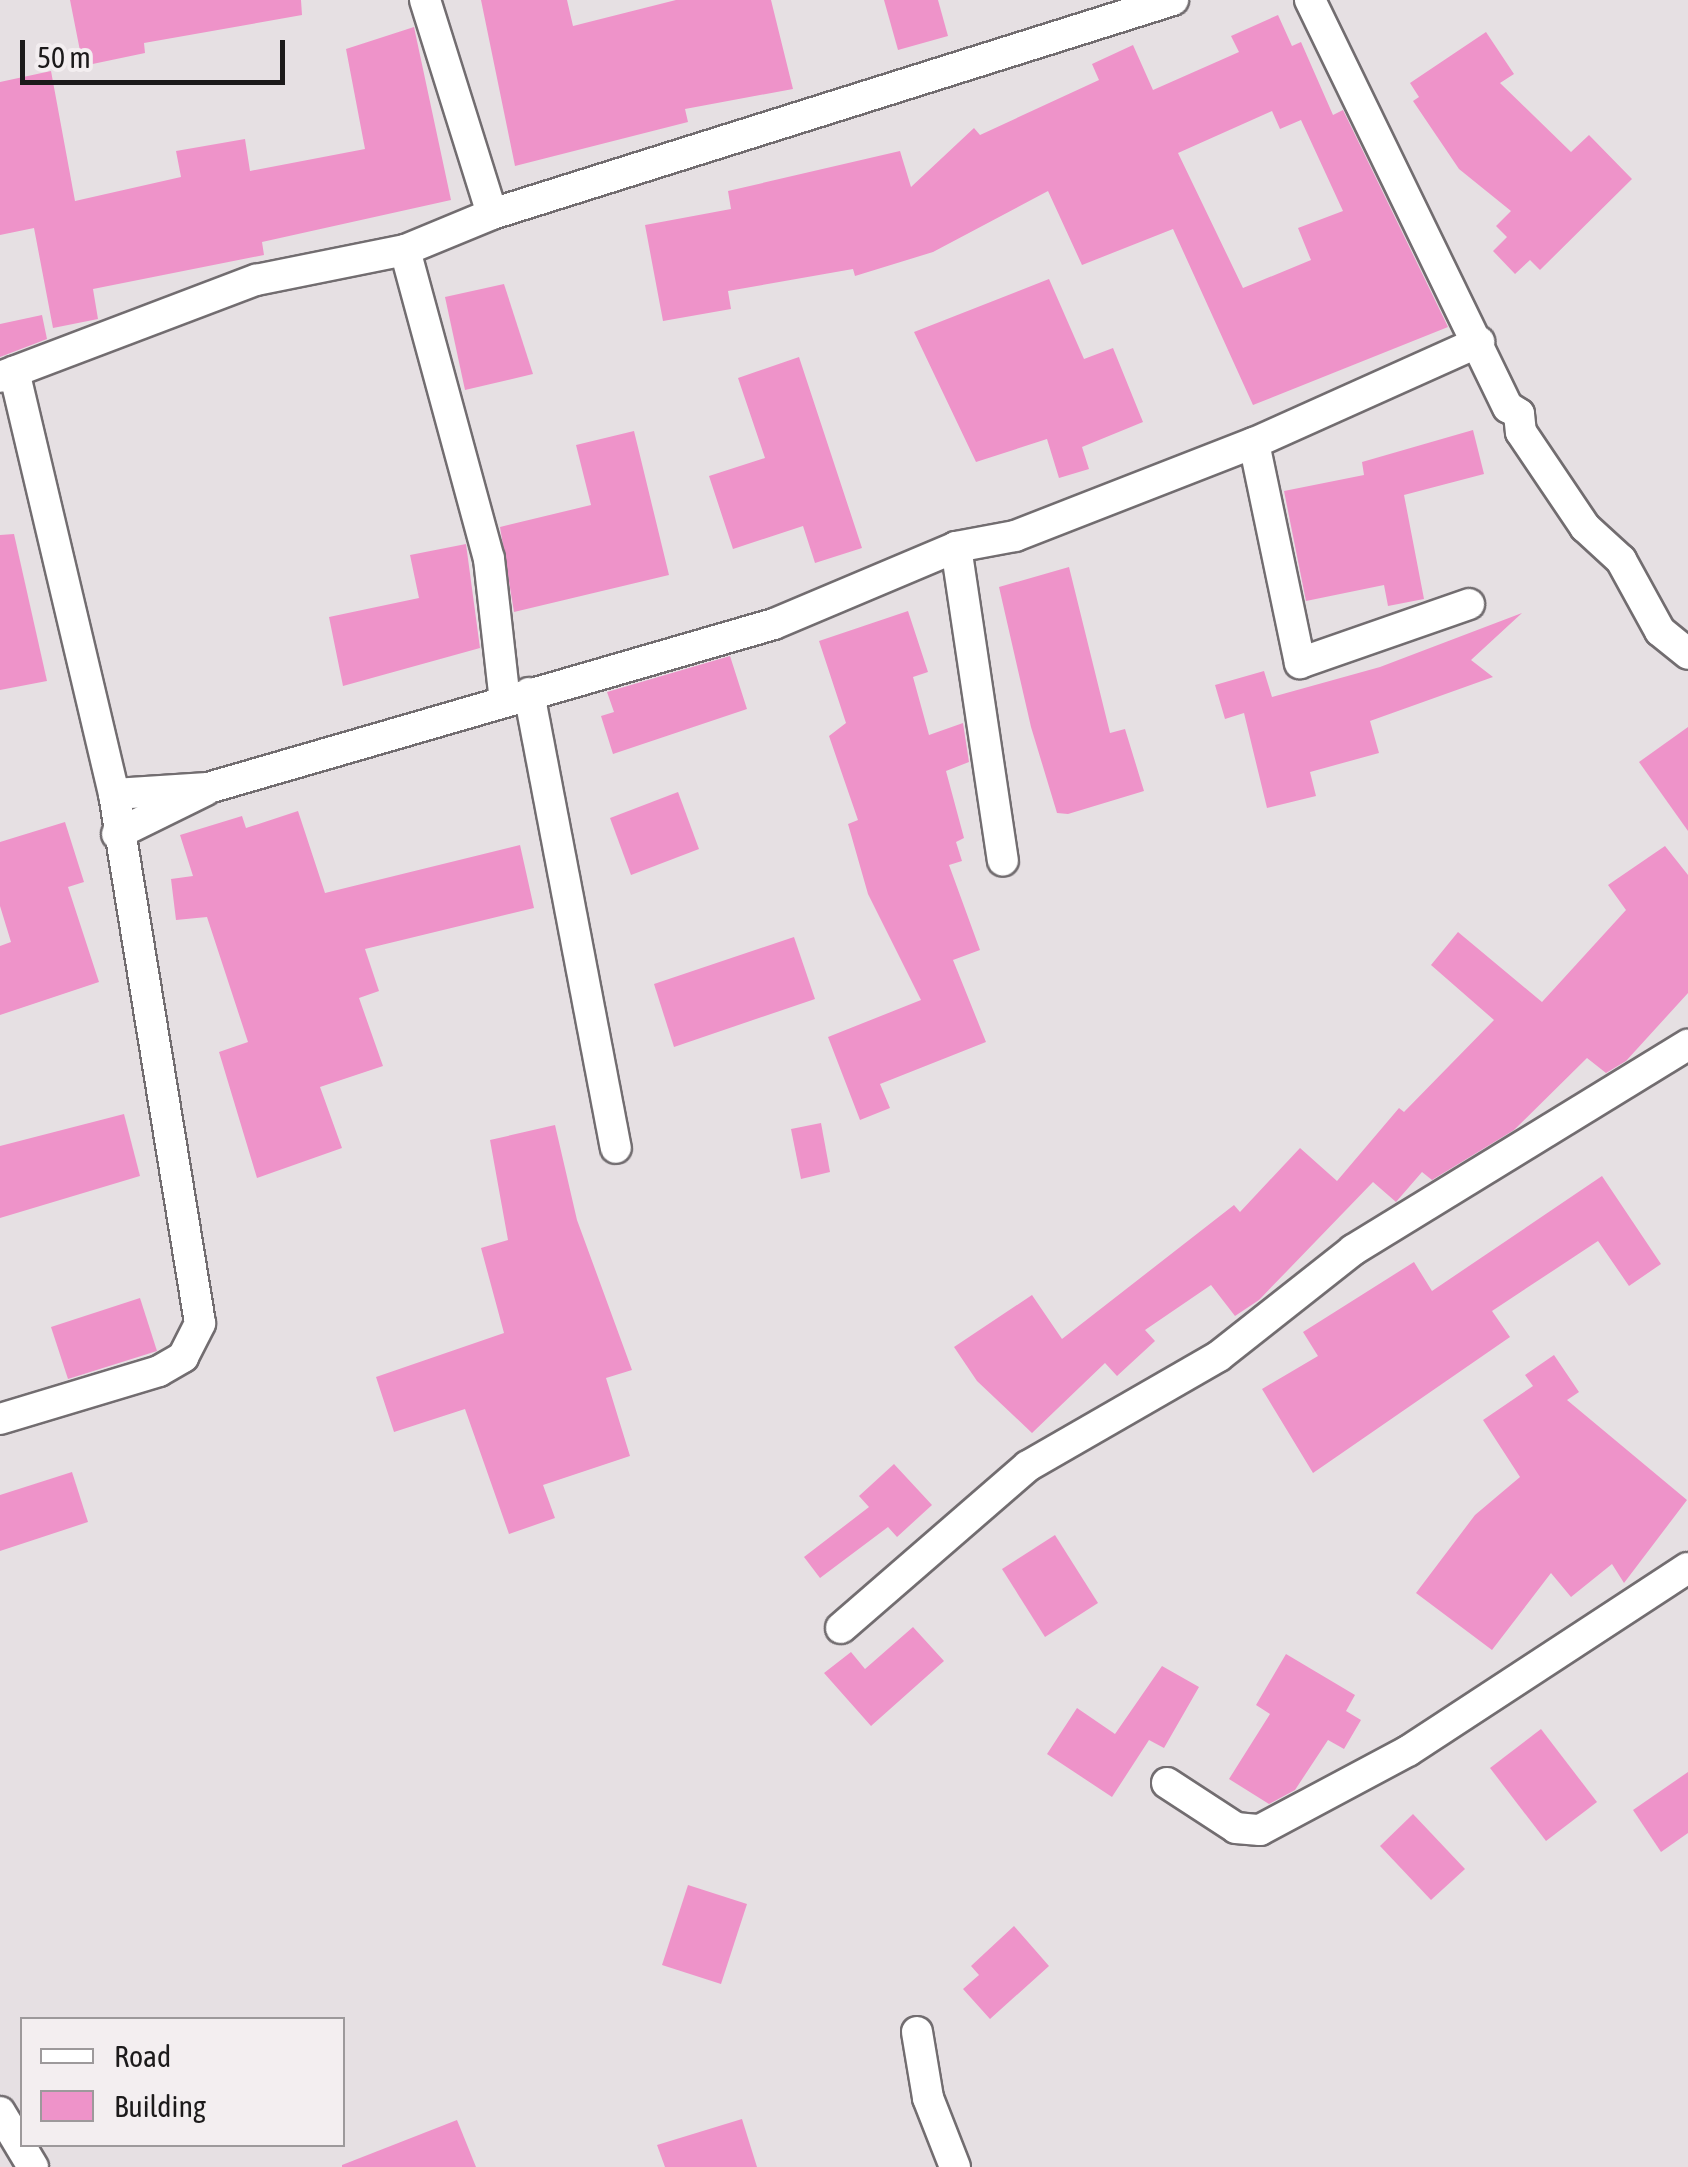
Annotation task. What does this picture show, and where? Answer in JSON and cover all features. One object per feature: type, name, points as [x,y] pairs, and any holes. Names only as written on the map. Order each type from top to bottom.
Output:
[{"type":"street","points":[[426,0],[492,214]]},
{"type":"street","points":[[0,1420],[159,1372],[183,1357],[200,1323],[117,834],[114,794],[7,374],[256,280],[405,250],[492,214],[1172,0]]},
{"type":"street","points":[[1310,0],[1520,432],[1586,527],[1621,560],[1660,631],[1688,654]]},
{"type":"street","points":[[405,250],[489,559],[616,1148]]},
{"type":"street","points":[[114,794],[208,788],[774,624],[956,547],[1015,536],[1254,443],[1479,342]]},
{"type":"street","points":[[1254,443],[1300,663],[1469,604]]},
{"type":"street","points":[[956,547],[1003,861]]},
{"type":"street","points":[[117,834],[186,806],[208,788]]},
{"type":"street","points":[[840,1628],[1028,1466],[1219,1356],[1353,1250],[1688,1045]]},
{"type":"street","points":[[1168,1782],[1236,1828],[1260,1830],[1408,1751],[1688,1568]]},
{"type":"street","points":[[917,2032],[928,2098],[955,2167]]},
{"type":"street","points":[[0,2112],[20,2145]]},
{"type":"building","points":[[70,0],[301,0],[302,15],[144,43],[145,53],[83,66]]},
{"type":"building","points":[[481,0],[567,0],[573,26],[676,0],[771,0],[793,89],[685,109],[688,122],[515,166]]},
{"type":"building","points":[[884,0],[938,0],[948,36],[898,50]]},
{"type":"building","points":[[1278,15],[1292,46],[1301,42],[1333,115],[1343,110],[1448,327],[1253,405],[1173,229],[1082,265],[1048,191],[933,252],[855,276],[853,269],[728,291],[731,309],[663,321],[645,225],[731,209],[728,191],[900,151],[911,187],[974,128],[980,135],[1099,80],[1092,64],[1133,45],[1153,90],[1239,52],[1231,36]],"holes":[[[1272,111],[1280,129],[1301,120],[1343,211],[1298,228],[1311,260],[1243,288],[1178,153]]]},
{"type":"building","points":[[414,27],[451,200],[262,242],[264,255],[93,289],[98,319],[53,328],[34,228],[0,235],[0,82],[51,71],[75,201],[181,177],[176,151],[245,139],[250,171],[365,149],[346,49]]},
{"type":"building","points":[[1486,32],[1514,74],[1500,83],[1571,152],[1589,135],[1632,179],[1540,270],[1530,260],[1515,274],[1493,251],[1507,237],[1496,226],[1511,211],[1459,169],[1413,101],[1419,97],[1410,83]]},
{"type":"building","points":[[1049,279],[1084,359],[1113,348],[1143,422],[1082,447],[1089,469],[1059,478],[1047,439],[976,462],[914,332]]},
{"type":"building","points":[[504,284],[533,374],[465,390],[445,297]]},
{"type":"building","points":[[42,315],[47,339],[0,357],[0,324]]},
{"type":"building","points":[[799,357],[862,548],[815,563],[803,526],[733,549],[709,476],[765,458],[738,378]]},
{"type":"building","points":[[1473,430],[1484,474],[1404,495],[1424,599],[1388,606],[1384,585],[1306,601],[1284,491],[1364,475],[1362,462]]},
{"type":"building","points":[[634,431],[669,575],[514,612],[500,527],[591,505],[576,445]]},
{"type":"building","points":[[14,534],[47,681],[0,690],[0,535]]},
{"type":"building","points":[[466,544],[480,648],[343,686],[329,617],[419,598],[410,555]]},
{"type":"building","points":[[1069,567],[1110,733],[1125,729],[1144,791],[1068,814],[1057,813],[1031,727],[999,587]]},
{"type":"building","points":[[908,611],[928,672],[913,677],[929,735],[963,723],[969,762],[946,771],[964,838],[956,842],[962,861],[949,865],[980,950],[953,960],[986,1042],[880,1084],[890,1108],[860,1120],[828,1037],[921,1000],[868,894],[848,824],[858,820],[829,736],[846,723],[819,641]]},
{"type":"building","points":[[1522,613],[1471,660],[1493,677],[1370,721],[1379,753],[1310,772],[1316,796],[1267,808],[1244,713],[1225,719],[1215,685],[1264,671],[1272,697],[1380,667]]},
{"type":"building","points":[[730,656],[747,709],[613,754],[601,716],[614,712],[607,692]]},
{"type":"building","points":[[1688,727],[1688,831],[1639,762]]},
{"type":"building","points":[[678,792],[699,849],[631,875],[610,818]]},
{"type":"building","points":[[298,811],[325,893],[520,845],[534,908],[365,949],[379,991],[359,998],[383,1066],[320,1087],[342,1148],[257,1178],[219,1052],[248,1042],[207,917],[176,920],[171,879],[193,876],[180,835],[242,816],[246,828]]},
{"type":"building","points":[[65,822],[84,882],[68,887],[99,982],[0,1015],[0,946],[11,942],[0,906],[0,842]]},
{"type":"building","points":[[1665,846],[1688,875],[1688,993],[1626,1061],[1606,1073],[1587,1058],[1514,1130],[1432,1180],[1422,1172],[1396,1202],[1373,1182],[1259,1300],[1235,1316],[1211,1285],[1145,1330],[1155,1341],[1117,1376],[1105,1363],[1032,1433],[977,1381],[954,1347],[1032,1295],[1062,1339],[1234,1205],[1240,1212],[1300,1148],[1337,1181],[1399,1108],[1404,1112],[1494,1020],[1431,965],[1458,932],[1542,1002],[1626,910],[1608,885]]},
{"type":"building","points":[[794,937],[815,999],[674,1047],[654,984]]},
{"type":"building","points":[[124,1114],[140,1176],[0,1218],[0,1146]]},
{"type":"building","points":[[821,1123],[830,1172],[801,1179],[791,1129]]},
{"type":"building","points":[[555,1125],[577,1220],[632,1370],[606,1378],[630,1456],[543,1485],[555,1518],[509,1534],[465,1409],[394,1432],[376,1377],[504,1333],[481,1248],[508,1240],[490,1140]]},
{"type":"building","points":[[1602,1176],[1661,1264],[1629,1286],[1598,1241],[1492,1311],[1510,1337],[1313,1473],[1262,1389],[1318,1356],[1303,1332],[1414,1262],[1432,1291]]},
{"type":"building","points":[[140,1298],[157,1351],[68,1379],[51,1327]]},
{"type":"building","points":[[1554,1355],[1579,1392],[1567,1400],[1687,1500],[1624,1583],[1612,1564],[1571,1597],[1551,1573],[1492,1650],[1416,1593],[1475,1515],[1520,1477],[1483,1420],[1533,1386],[1525,1375]]},
{"type":"building","points":[[894,1464],[932,1505],[897,1537],[888,1527],[820,1578],[804,1557],[869,1507],[859,1496]]},
{"type":"building","points":[[72,1472],[88,1522],[0,1551],[0,1495]]},
{"type":"building","points":[[1055,1535],[1098,1603],[1045,1637],[1002,1569]]},
{"type":"building","points":[[913,1627],[944,1661],[871,1726],[824,1673],[851,1652],[865,1669]]},
{"type":"building","points":[[1286,1654],[1355,1695],[1346,1711],[1361,1720],[1344,1749],[1328,1740],[1295,1790],[1269,1804],[1229,1779],[1270,1714],[1256,1705]]},
{"type":"building","points":[[1162,1666],[1199,1687],[1164,1748],[1149,1740],[1112,1797],[1047,1754],[1077,1708],[1115,1734]]},
{"type":"building","points":[[1541,1729],[1597,1802],[1546,1841],[1490,1768]]},
{"type":"building","points":[[1688,1772],[1688,1833],[1661,1852],[1633,1810]]},
{"type":"building","points":[[1413,1814],[1465,1869],[1431,1900],[1380,1846]]},
{"type":"building","points":[[688,1885],[747,1904],[721,1984],[662,1965]]},
{"type":"building","points":[[1014,1926],[1049,1966],[990,2019],[963,1989],[979,1975],[971,1966]]},
{"type":"building","points":[[742,2119],[757,2167],[665,2167],[657,2145]]},
{"type":"building","points":[[457,2120],[476,2167],[342,2167],[342,2165]]}]
